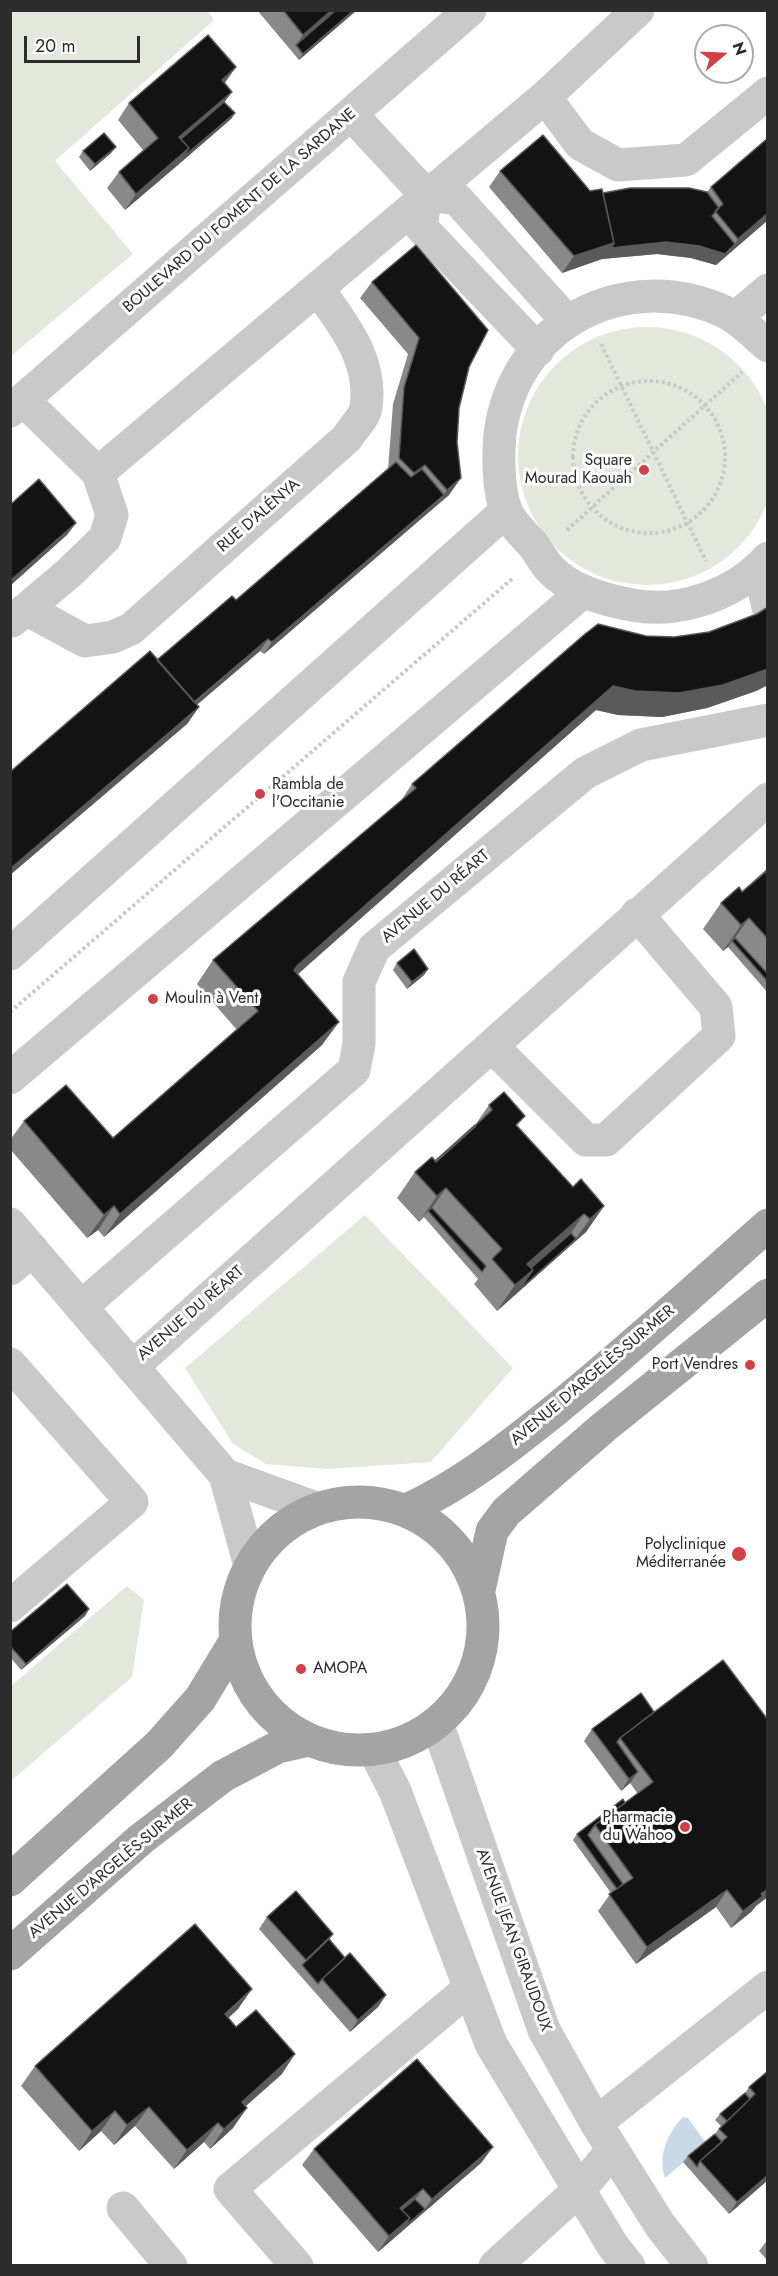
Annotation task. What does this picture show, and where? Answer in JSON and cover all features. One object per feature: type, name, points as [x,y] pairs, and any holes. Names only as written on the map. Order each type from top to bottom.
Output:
[{"type":"main road","name":"AVENUE D'ARGELÈS-SUR-MER","points":[[407,1510],[449,1490],[495,1458],[579,1391],[768,1226]]},
{"type":"main road","points":[[479,1590],[492,1531],[506,1512],[612,1421],[768,1294]]},
{"type":"main road","points":[[346,1501],[367,1502],[407,1510],[439,1530],[463,1557],[479,1590],[484,1632],[477,1666],[462,1698],[437,1723],[407,1741],[374,1750],[341,1749],[309,1740],[282,1723],[260,1700],[244,1671],[236,1640],[237,1602],[250,1566],[275,1535],[290,1522],[316,1508],[346,1501]]},
{"type":"main road","points":[[10,1880],[159,1745],[200,1699],[236,1640]]},
{"type":"main road","name":"AVENUE D'ARGELÈS-SUR-MER","points":[[10,1954],[141,1839],[223,1776],[278,1747],[309,1740]]},
{"type":"street","name":"BOULEVARD DU FOMENT DE LA SARDANE","points":[[17,405],[470,10]]},
{"type":"street","points":[[98,473],[545,97],[638,10]]},
{"type":"street","points":[[545,97],[580,144],[618,165],[686,160],[768,93]]},
{"type":"street","points":[[351,114],[426,195],[457,199],[576,316]]},
{"type":"street","points":[[426,195],[421,227],[538,350]]},
{"type":"street","name":"RUE D'ALÉNYA","points":[[17,405],[98,473],[112,515],[105,538],[18,616],[85,641],[113,637],[131,628],[346,438],[366,408],[365,374],[356,343],[318,289]]},
{"type":"street","points":[[735,318],[768,290]]},
{"type":"street","points":[[759,356],[735,318],[679,297],[639,296],[598,305],[576,316],[522,367],[503,409],[497,457],[506,511],[550,570],[584,591],[607,601],[648,608],[696,602],[721,591],[763,563],[768,607]]},
{"type":"street","points":[[10,954],[506,511]]},
{"type":"street","points":[[10,1078],[584,591]]},
{"type":"street","name":"AVENUE DU RÉART","points":[[81,1307],[354,1070],[359,1044],[359,982],[374,948],[585,773],[641,745],[768,720]]},
{"type":"street","name":"AVENUE DU RÉART","points":[[132,1367],[768,799]]},
{"type":"street","points":[[493,1047],[586,1140],[606,1140],[719,1036],[716,1007],[637,914]]},
{"type":"street","points":[[10,1224],[22,1260],[81,1307],[225,1475],[250,1566]]},
{"type":"street","points":[[10,1364],[132,1502],[10,1606]]},
{"type":"street","points":[[225,1475],[316,1508]]},
{"type":"street","name":"AVENUE JEAN GIRAUDOUX","points":[[437,1723],[544,2030],[605,2137],[660,2225],[692,2265]]},
{"type":"street","points":[[374,1750],[395,1791],[491,2044],[613,2246],[629,2265]]},
{"type":"street","points":[[495,2265],[579,2190],[605,2137],[768,1987]]},
{"type":"street","points":[[297,2265],[230,2189],[470,1988]]},
{"type":"street","points":[[123,2208],[171,2265]]},
{"type":"path","points":[[576,316],[621,386],[721,591]]},
{"type":"path","points":[[10,1012],[540,554],[759,356]]},
{"type":"path","points":[[644,381],[666,383],[687,391],[705,406],[718,425],[724,446],[724,469],[717,491],[705,509],[688,523],[663,532],[637,533],[612,524],[592,508],[578,487],[573,463],[575,439],[584,417],[600,398],[621,386],[644,381]]},
{"type":"shaded area","points":[[11,10],[207,10],[214,20],[55,161],[133,254],[11,356]]},
{"type":"shaded area","name":"Square Mourad Kaouah","points":[[647,327],[672,330],[696,337],[718,349],[738,365],[754,385],[766,407],[773,431],[776,456],[773,481],[766,505],[754,527],[738,547],[718,563],[696,575],[672,582],[647,585],[622,582],[598,575],[576,563],[556,547],[540,527],[528,505],[521,481],[518,456],[521,431],[528,407],[540,385],[556,365],[576,349],[598,337],[622,330]]},
{"type":"shaded area","points":[[365,1215],[513,1368],[431,1462],[327,1469],[266,1464],[233,1444],[185,1368]]},
{"type":"shaded area","points":[[127,1586],[144,1600],[132,1677],[11,1781],[11,1686]]},
{"type":"water","points":[[683,2117],[688,2118],[706,2143],[665,2178],[662,2161],[665,2145]]},
{"type":"building","points":[[283,10],[332,10],[303,35]]},
{"type":"building","points":[[336,10],[354,10],[303,54],[296,45]]},
{"type":"building","points":[[208,35],[236,67],[222,80],[232,92],[179,137],[189,148],[136,194],[119,172],[158,138],[129,103]]},
{"type":"building","points":[[224,102],[235,113],[182,158],[189,148],[181,139]]},
{"type":"building","points":[[104,133],[116,147],[95,164],[83,151]]},
{"type":"building","points":[[543,135],[590,191],[602,189],[614,243],[574,256],[500,171]]},
{"type":"building","points":[[768,138],[768,213],[738,239],[715,211],[723,204],[711,187]]},
{"type":"building","points":[[630,188],[689,188],[707,192],[719,208],[712,216],[735,244],[725,254],[699,246],[666,242],[611,248],[614,243],[603,193]]},
{"type":"building","points":[[416,245],[488,330],[469,367],[459,408],[457,442],[461,478],[447,490],[425,465],[414,473],[399,458],[404,387],[419,338],[372,282]]},
{"type":"building","points":[[396,462],[411,477],[422,469],[444,495],[272,642],[268,639],[194,702],[157,660],[232,596],[236,600]]},
{"type":"building","points":[[39,479],[76,523],[10,581],[10,505]]},
{"type":"building","points":[[768,607],[768,669],[723,685],[679,693],[635,691],[613,686],[298,965],[294,970],[339,1022],[120,1214],[114,1206],[104,1215],[24,1121],[66,1085],[113,1138],[258,1011],[213,960],[416,788],[412,784],[598,624],[646,636],[674,637],[709,632],[757,614]]},
{"type":"building","points":[[150,651],[199,707],[10,869],[10,772]]},
{"type":"building","points":[[768,870],[768,939],[749,918],[741,925],[721,903],[739,887],[742,892]]},
{"type":"building","points":[[735,938],[768,974],[768,982],[732,941]]},
{"type":"building","points":[[414,949],[428,969],[412,982],[397,963]]},
{"type":"building","points":[[504,1092],[525,1116],[516,1125],[573,1187],[581,1179],[604,1206],[590,1219],[584,1214],[527,1264],[533,1270],[515,1285],[492,1259],[502,1249],[446,1188],[437,1196],[415,1172],[432,1157],[436,1162],[492,1110],[489,1105]]},
{"type":"building","points":[[475,1125],[476,1126],[435,1161]]},
{"type":"building","points":[[432,1208],[486,1266],[482,1272],[428,1211]]},
{"type":"building","points":[[571,1233],[576,1239],[519,1290],[533,1270],[531,1268]]},
{"type":"building","points":[[67,1584],[89,1609],[26,1664],[10,1646],[10,1632]]},
{"type":"building","name":"Pharmacie du Wahoo","points":[[723,1660],[768,1720],[768,1889],[761,1894],[763,1896],[743,1911],[727,1890],[647,1947],[609,1894],[633,1878],[595,1825],[653,1782],[620,1738]]},
{"type":"building","points":[[641,1693],[654,1712],[617,1742],[638,1772],[629,1779],[592,1729]]},
{"type":"building","points":[[623,1799],[625,1803],[595,1825],[588,1835],[623,1884],[617,1889],[577,1834]]},
{"type":"building","points":[[296,1891],[333,1934],[306,1960],[267,1917]]},
{"type":"building","points":[[195,1924],[252,1989],[225,2014],[236,2027],[256,2010],[295,2054],[242,2102],[247,2108],[224,2129],[218,2123],[187,2150],[149,2107],[127,2125],[115,2111],[92,2131],[35,2066]]},
{"type":"building","points":[[329,1939],[345,1958],[318,1984],[302,1965]]},
{"type":"building","points":[[350,1953],[386,1995],[358,2020],[322,1979]]},
{"type":"building","points":[[417,2059],[493,2147],[432,2199],[423,2189],[400,2208],[410,2218],[389,2236],[314,2149]]},
{"type":"building","points":[[768,2071],[768,2175],[737,2202],[700,2161],[727,2137],[719,2129],[755,2094],[749,2087]]},
{"type":"building","points":[[745,2093],[750,2099],[727,2121],[720,2114]]},
{"type":"building","points":[[715,2134],[722,2142],[700,2161],[697,2167],[688,2156]]},
{"type":"building","points":[[415,2199],[425,2209],[403,2228],[410,2218],[402,2210]]},
{"type":"place","name":"Square Mourad Kaouah","points":[[644,470]]},
{"type":"place","name":"Rambla de l'Occitanie","points":[[260,794]]},
{"type":"place","name":"Moulin à Vent","points":[[153,999]]},
{"type":"place","name":"Port Vendres","points":[[750,1365]]},
{"type":"place","name":"Polyclinique Méditerranée","points":[[739,1554]]},
{"type":"place","name":"AMOPA","points":[[301,1669]]},
{"type":"place","name":"Pharmacie du Wahoo","points":[[685,1827]]}]
